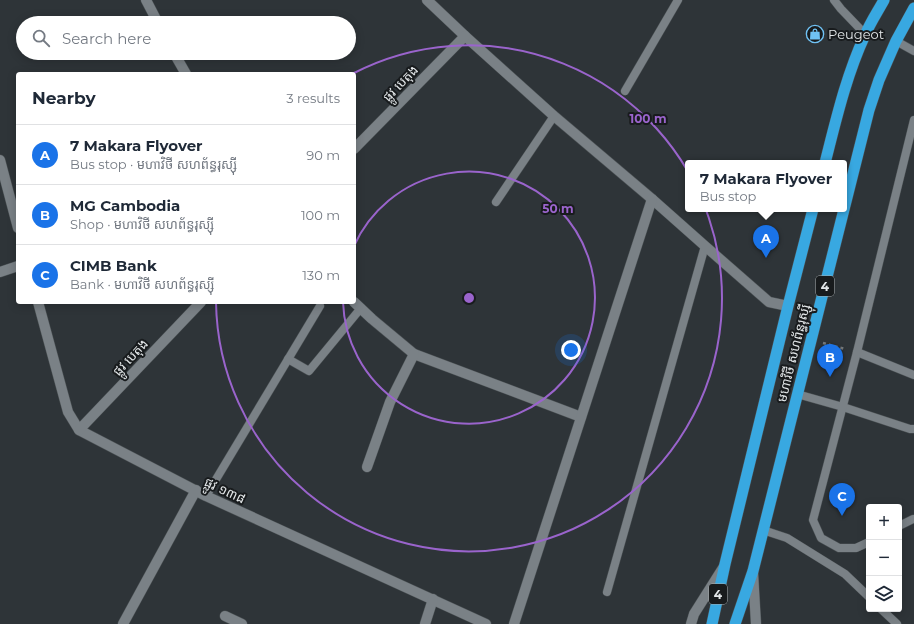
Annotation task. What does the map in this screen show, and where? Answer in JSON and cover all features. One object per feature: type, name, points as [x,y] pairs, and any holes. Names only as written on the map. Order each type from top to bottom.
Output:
[{"type":"highway","points":[[826,160],[840,105],[852,68],[865,34],[884,0]]},
{"type":"highway","name":"មហាវិថី សហព័ន្ធរុស្ស៊ី","points":[[847,197],[869,110],[879,80],[896,42],[914,8]]},
{"type":"highway","name":"មហាវិថី សហព័ន្ធរុស្ស៊ី","points":[[712,624],[725,564],[812,212]]},
{"type":"highway","name":"មហាវិថី សហព័ន្ធរុស្ស៊ី","points":[[735,624],[753,571],[843,212]]},
{"type":"street","points":[[146,0],[154,16]]},
{"type":"street","points":[[427,0],[554,116],[652,199],[769,302],[788,306]]},
{"type":"street","name":"ផ្លូវ បេតុង","points":[[356,147],[465,36]]},
{"type":"street","points":[[178,60],[185,72]]},
{"type":"street","points":[[0,160],[16,220]]},
{"type":"street","points":[[514,624],[652,199]]},
{"type":"street","points":[[0,272],[16,267]]},
{"type":"street","points":[[39,304],[68,412],[79,430]]},
{"type":"street","name":"ផ្លូវ បេតុង","points":[[79,430],[199,304]]},
{"type":"street","points":[[358,305],[372,319],[414,354],[581,417]]},
{"type":"street","points":[[367,467],[390,402],[414,354]]},
{"type":"street","name":"ផ្លូវ ១៣៨","points":[[79,430],[206,496],[486,624]]},
{"type":"street","points":[[123,624],[196,490]]},
{"type":"street","name":"មហាវិថី សហព័ន្ធរុស្ស៊ី","points":[[691,624],[694,614],[725,564]]},
{"type":"street","name":"មហាវិថី សហព័ន្ធរុស្ស៊ី","points":[[753,571],[756,624]]},
{"type":"street","points":[[424,624],[433,599]]},
{"type":"street","points":[[226,616],[242,624]]},
{"type":"lane","points":[[626,91],[678,0]]},
{"type":"lane","points":[[834,0],[865,34]]},
{"type":"lane","points":[[896,42],[914,51]]},
{"type":"lane","points":[[496,202],[554,116]]},
{"type":"lane","points":[[866,543],[856,548],[839,548],[821,538],[813,520],[857,352],[914,120]]},
{"type":"lane","points":[[607,592],[704,246]]},
{"type":"lane","points":[[288,359],[309,371],[358,305]]},
{"type":"lane","points":[[206,496],[320,306]]},
{"type":"lane","points":[[857,352],[914,375]]},
{"type":"lane","points":[[797,394],[843,407],[913,430]]},
{"type":"lane","points":[[902,524],[914,519]]},
{"type":"lane","points":[[763,530],[787,538],[845,574],[866,594]]},
{"type":"lane","points":[[884,612],[896,624]]},
{"type":"path","points":[[811,340],[857,352]]},
{"type":"place","name":"Peugeot","points":[[815,34]]},
{"type":"place","name":"7 Makara Flyover","points":[[766,258]]},
{"type":"place","name":"MG Cambodia","points":[[830,377]]},
{"type":"place","name":"CIMB Bank","points":[[842,516]]}]
